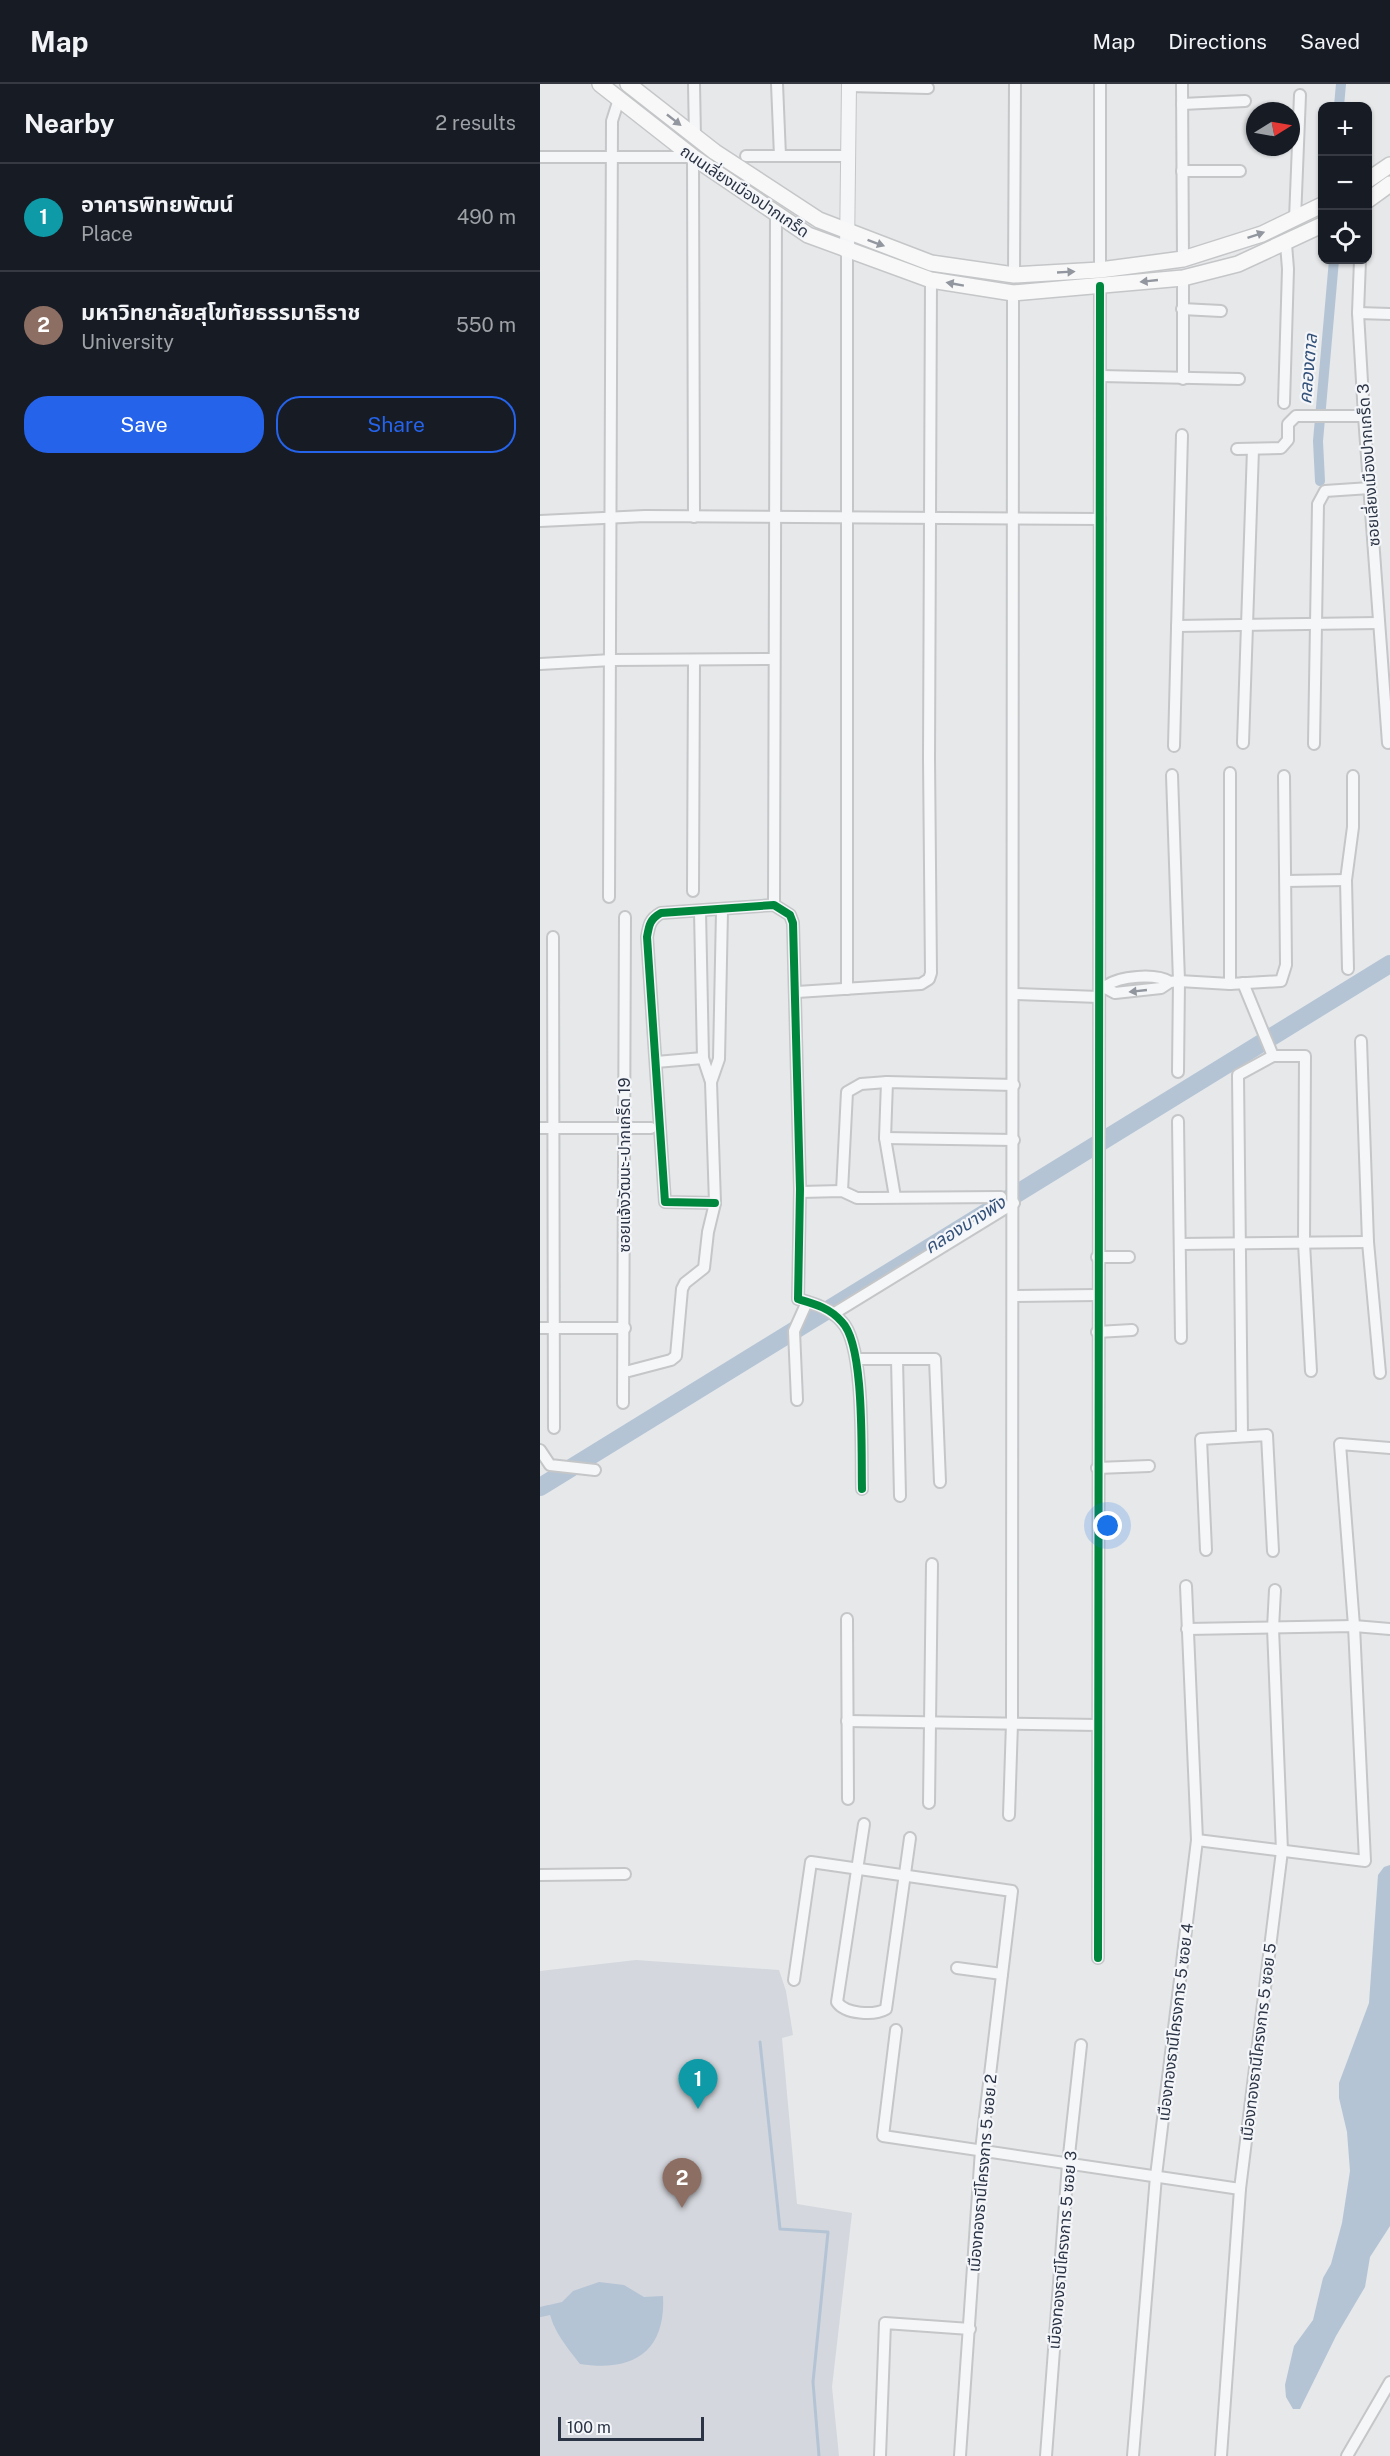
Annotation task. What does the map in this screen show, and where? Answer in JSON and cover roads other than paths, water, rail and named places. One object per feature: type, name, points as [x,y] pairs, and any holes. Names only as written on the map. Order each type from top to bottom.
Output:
[{"type":"main road","name":"ถนนเลี่ยงเมืองปากเกร็ด","points":[[600,84],[693,157],[808,235],[931,280],[1013,293],[1183,278],[1238,264],[1318,228]]},
{"type":"main road","name":"ถนนเลี่ยงเมืองปากเกร็ด","points":[[628,84],[695,137],[819,220],[931,263],[1014,275],[1100,270],[1183,259],[1262,234],[1318,208]]},
{"type":"main road","points":[[1372,177],[1390,165]]},
{"type":"main road","points":[[1372,197],[1390,184]]},
{"type":"street","points":[[694,84],[695,137]]},
{"type":"street","points":[[777,84],[780,156]]},
{"type":"street","points":[[1014,275],[1015,84]]},
{"type":"street","points":[[1100,84],[1100,270]]},
{"type":"street","points":[[1182,84],[1183,259]]},
{"type":"street","points":[[847,989],[849,85],[928,88]]},
{"type":"street","points":[[1295,219],[1300,95]]},
{"type":"street","points":[[609,897],[612,660],[612,156],[613,112],[619,99]]},
{"type":"street","points":[[1182,104],[1245,101]]},
{"type":"street","points":[[746,156],[848,156]]},
{"type":"street","points":[[540,157],[693,157],[694,517]]},
{"type":"street","points":[[1182,171],[1240,171]]},
{"type":"street","points":[[774,905],[776,213]]},
{"type":"street","points":[[1284,403],[1288,269],[1286,244]]},
{"type":"street","name":"ซอยเลี่ยงเมืองปากเกร็ด 3","points":[[1360,264],[1358,313],[1364,416],[1388,743]]},
{"type":"street","points":[[1183,278],[1183,379]]},
{"type":"street","points":[[797,992],[921,984],[929,979],[931,973],[929,517],[931,280]]},
{"type":"street","points":[[1098,1958],[1097,1257],[1099,997],[1103,985],[1100,286]]},
{"type":"street","points":[[1009,1815],[1012,1723],[1015,994],[1013,293]]},
{"type":"street","points":[[1182,309],[1221,310]]},
{"type":"street","points":[[1358,313],[1390,314]]},
{"type":"street","points":[[1101,376],[1239,379]]},
{"type":"street","points":[[1237,449],[1276,449],[1284,446],[1288,440],[1288,424],[1296,416],[1364,416]]},
{"type":"street","points":[[1174,746],[1182,435]]},
{"type":"street","points":[[1243,742],[1252,449]]},
{"type":"street","points":[[1314,744],[1315,623],[1320,495],[1325,491],[1370,488]]},
{"type":"street","points":[[540,521],[611,517],[1100,519]]},
{"type":"street","points":[[1176,626],[1379,623]]},
{"type":"street","points":[[540,664],[612,660],[774,659]]},
{"type":"street","points":[[693,891],[694,660]]},
{"type":"street","points":[[1230,772],[1230,984]]},
{"type":"street","points":[[1172,775],[1174,981],[1178,1072]]},
{"type":"street","points":[[1103,985],[1115,993],[1161,988],[1174,981],[1230,984],[1281,981],[1285,973],[1284,776]]},
{"type":"street","points":[[1348,969],[1346,880],[1353,827],[1353,776]]},
{"type":"street","points":[[1286,881],[1346,880]]},
{"type":"street","points":[[715,1203],[665,1202],[647,937],[649,924],[653,917],[661,913],[722,911],[774,905],[790,915],[793,923],[797,992],[800,1192],[798,1299],[825,1307],[844,1323],[857,1359],[862,1489]]},
{"type":"street","points":[[629,1371],[671,1360],[676,1356],[682,1289],[685,1283],[704,1269],[708,1232],[715,1203],[711,1082],[703,1058],[700,911]]},
{"type":"street","points":[[711,1082],[719,1059],[722,911]]},
{"type":"street","name":"ซอยแจ้งวัฒนะ-ปากเกร็ด 19","points":[[624,1403],[625,917]]},
{"type":"street","points":[[553,937],[554,1428]]},
{"type":"street","points":[[1243,983],[1273,1056]]},
{"type":"street","points":[[1015,994],[1099,997]]},
{"type":"street","points":[[1361,1041],[1368,1242],[1380,1373]]},
{"type":"street","points":[[1242,1435],[1238,1075],[1273,1056],[1305,1056],[1304,1243],[1311,1371]]},
{"type":"street","points":[[656,1062],[703,1058]]},
{"type":"street","points":[[842,1191],[847,1092],[861,1084],[887,1082],[1014,1085]]},
{"type":"street","points":[[887,1082],[885,1138],[895,1197]]},
{"type":"street","points":[[1178,1121],[1181,1338]]},
{"type":"street","points":[[540,1128],[651,1128]]},
{"type":"street","points":[[885,1138],[1014,1140]]},
{"type":"street","points":[[800,1192],[842,1191],[857,1198],[1001,1197]]},
{"type":"street","points":[[833,1314],[1014,1203]]},
{"type":"street","points":[[1180,1244],[1368,1242]]},
{"type":"street","points":[[1097,1257],[1129,1257]]},
{"type":"street","points":[[1014,1296],[1097,1295]]},
{"type":"street","points":[[797,1400],[794,1334],[807,1302]]},
{"type":"street","points":[[540,1328],[625,1328]]},
{"type":"street","points":[[1097,1332],[1131,1330]]},
{"type":"street","points":[[857,1359],[935,1359],[940,1482]]},
{"type":"street","points":[[897,1359],[900,1496]]},
{"type":"street","points":[[1206,1550],[1201,1439],[1267,1435],[1273,1551]]},
{"type":"street","points":[[1197,1840],[1365,1861],[1354,1626],[1340,1444],[1390,1448]]},
{"type":"street","points":[[540,1450],[550,1465],[595,1470]]},
{"type":"street","points":[[1097,1468],[1149,1466]]},
{"type":"street","points":[[928,1803],[932,1564]]},
{"type":"street","name":"เมืองทองธานีโครงการ 5 ซอย 4","points":[[1133,2456],[1156,2176],[1197,1840],[1186,1587]]},
{"type":"street","name":"เมืองทองธานีโครงการ 5 ซอย 5","points":[[1221,2456],[1240,2189],[1282,1851],[1273,1628],[1275,1590]]},
{"type":"street","points":[[847,1619],[848,1799]]},
{"type":"street","points":[[1188,1629],[1354,1626],[1390,1629]]},
{"type":"street","points":[[847,1721],[1098,1725]]},
{"type":"street","points":[[864,1824],[837,2002],[842,2008],[858,2012],[881,2012],[886,2009],[910,1838]]},
{"type":"street","points":[[794,1980],[811,1862],[904,1875]]},
{"type":"street","points":[[540,1875],[625,1874]]},
{"type":"street","name":"เมืองทองธานีโครงการ 5 ซอย 2","points":[[904,1875],[1012,1891],[981,2150],[960,2456]]},
{"type":"street","points":[[957,1968],[1002,1974]]},
{"type":"street","points":[[896,2030],[883,2136],[1240,2189]]},
{"type":"street","name":"เมืองทองธานีโครงการ 5 ซอย 3","points":[[1046,2456],[1068,2164],[1081,2045]]},
{"type":"street","points":[[880,2456],[885,2324],[970,2328]]},
{"type":"street","points":[[1347,2456],[1390,2382]]},
{"type":"water","points":[[1390,1865],[1390,2226],[1370,2257],[1365,2287],[1336,2336],[1300,2409],[1293,2409],[1286,2397],[1285,2385],[1294,2346],[1313,2320],[1323,2278],[1331,2264],[1342,2223],[1350,2171],[1347,2132],[1339,2098],[1339,2083],[1369,2003],[1378,1875],[1384,1867]]},
{"type":"water","points":[[599,2282],[624,2285],[644,2297],[663,2296],[659,2332],[652,2345],[630,2361],[599,2366],[580,2364],[560,2337],[552,2321],[549,2305],[562,2302],[573,2291]]},
{"type":"waterway","name":"คลองตาล","points":[[1339,102],[1341,84]]},
{"type":"waterway","name":"คลองตาล","points":[[1320,481],[1318,441],[1334,264]]},
{"type":"waterway","name":"คลองบางพัง","points":[[540,1487],[1390,964]]},
{"type":"waterway","points":[[760,2042],[780,2229],[828,2232],[813,2382],[819,2456]]},
{"type":"waterway","points":[[540,2312],[549,2310]]},
{"type":"place","name":"อาคารพิทยพัฒน์","points":[[698,2109]]},
{"type":"place","name":"มหาวิทยาลัยสุโขทัยธรรมาธิราช","points":[[682,2208]]}]
